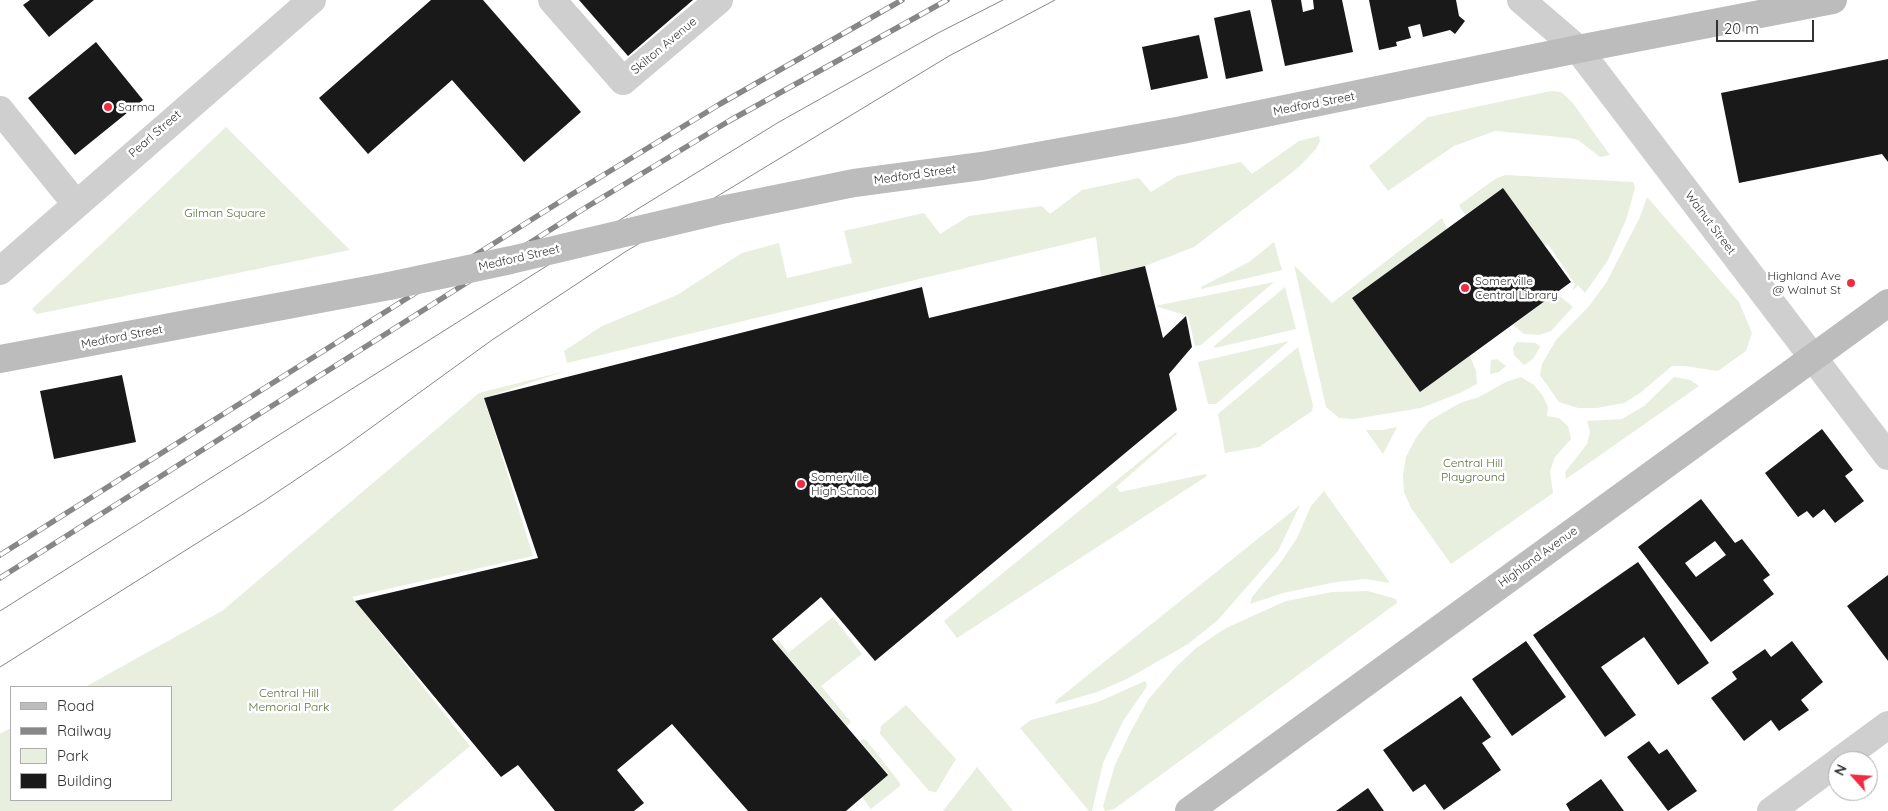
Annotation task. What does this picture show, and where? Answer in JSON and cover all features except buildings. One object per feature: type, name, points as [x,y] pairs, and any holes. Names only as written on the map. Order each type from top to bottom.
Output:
[{"type":"main road","name":"Medford Street","points":[[0,359],[389,286],[511,260],[726,209],[854,183],[982,166],[1182,130],[1578,49],[1833,0]]},
{"type":"main road","name":"Highland Avenue","points":[[1189,811],[1888,304]]},
{"type":"street","name":"Pearl Street","points":[[0,271],[312,0]]},
{"type":"street","name":"Skilton Avenue","points":[[552,0],[623,81],[719,0]]},
{"type":"street","name":"Walnut Street","points":[[1521,0],[1578,49],[1888,456]]},
{"type":"street","points":[[0,110],[76,204]]},
{"type":"street","points":[[1853,751],[1888,725]]},
{"type":"street","points":[[1771,811],[1828,769]]},
{"type":"green space","points":[[1551,91],[1561,92],[1572,102],[1610,155],[1600,157],[1578,140],[1570,138],[1495,131],[1454,146],[1388,191],[1369,166],[1428,117]]},
{"type":"green space","name":"Gilman Square","points":[[226,127],[350,250],[37,314],[32,309]]},
{"type":"green space","points":[[1319,136],[1320,141],[1316,149],[1299,167],[1194,247],[1145,266],[1101,276],[1096,237],[567,363],[564,351],[602,326],[677,295],[742,253],[779,243],[787,278],[852,263],[844,231],[924,213],[940,234],[969,216],[1042,206],[1050,214],[1082,190],[1139,178],[1151,192],[1177,176],[1241,162],[1252,174],[1299,141]]},
{"type":"green space","points":[[1505,175],[1633,182],[1635,188],[1626,220],[1608,260],[1585,293],[1578,285],[1572,291],[1575,284],[1548,244],[1544,245],[1503,188],[1465,215],[1459,205],[1495,179]]},
{"type":"green space","points":[[1647,197],[1739,302],[1752,333],[1746,351],[1718,371],[1672,366],[1640,393],[1624,403],[1597,408],[1578,408],[1559,402],[1540,375],[1542,364],[1556,340],[1589,306],[1606,283],[1640,217]]},
{"type":"green space","points":[[1442,218],[1447,229],[1352,298],[1420,392],[1470,356],[1476,371],[1477,384],[1460,393],[1421,408],[1354,419],[1339,418],[1326,407],[1294,265],[1332,303]]},
{"type":"green space","points":[[1274,242],[1282,270],[1201,289],[1201,287],[1249,262]]},
{"type":"green space","points":[[1274,282],[1201,345],[1195,346],[1188,316],[1155,306]]},
{"type":"green space","points":[[1285,287],[1296,329],[1215,348],[1214,346]]},
{"type":"green space","points":[[1556,293],[1573,307],[1551,331],[1539,335],[1524,334],[1513,325]]},
{"type":"green space","points":[[1289,341],[1216,404],[1208,404],[1198,362]]},
{"type":"green space","points":[[1517,342],[1536,343],[1540,347],[1533,359],[1524,365],[1514,355],[1513,348]]},
{"type":"green space","points":[[1298,347],[1313,405],[1312,411],[1259,447],[1225,453],[1218,414]]},
{"type":"green space","points":[[1497,359],[1506,366],[1499,372],[1490,374],[1491,360]]},
{"type":"green space","name":"Central Hill Memorial Park","points":[[566,371],[484,398],[533,556],[352,597],[470,746],[392,811],[0,811],[0,734],[10,729],[10,801],[172,801],[172,686],[87,686],[222,611],[479,393]]},
{"type":"green space","name":"Central Hill Playground","points":[[1521,377],[1534,385],[1543,396],[1548,407],[1547,416],[1559,418],[1568,426],[1571,439],[1555,457],[1550,471],[1553,493],[1451,564],[1411,508],[1404,492],[1403,475],[1406,457],[1416,438],[1429,421],[1460,403],[1479,397],[1506,382]]},
{"type":"green space","points":[[1674,377],[1690,380],[1699,386],[1566,479],[1565,472],[1587,444],[1590,432],[1587,421],[1622,419],[1644,406]]},
{"type":"green space","points":[[1397,427],[1383,454],[1366,430],[1383,430]]},
{"type":"green space","points":[[1176,432],[1177,434],[1116,487],[1120,492],[1206,474],[1207,476],[957,638],[944,621]]},
{"type":"green space","points":[[1324,491],[1390,583],[1366,579],[1336,582],[1283,593],[1250,604],[1252,597],[1281,562],[1297,538],[1311,506]]},
{"type":"green space","points":[[1300,505],[1278,551],[1218,620],[1188,644],[1127,679],[1097,692],[1056,704],[1055,702],[1058,699]]},
{"type":"green space","points":[[1368,591],[1396,599],[1397,603],[1114,809],[1105,811],[1103,806],[1115,765],[1148,700],[1175,668],[1196,648],[1226,628],[1286,601],[1332,592]]},
{"type":"green space","points":[[833,617],[862,654],[821,686],[851,722],[847,726],[776,643],[778,639],[788,653]]},
{"type":"green space","points":[[1145,681],[1147,684],[1146,688],[1123,721],[1103,763],[1092,811],[1089,811],[1020,728],[1031,720],[1098,702]]},
{"type":"green space","points":[[906,705],[956,759],[936,792],[929,791],[880,734],[881,726]]},
{"type":"green space","points":[[863,739],[867,741],[900,783],[900,786],[871,809],[862,797],[888,774],[860,741]]},
{"type":"green space","points":[[977,767],[1013,811],[943,811]]},
{"type":"tram line","points":[[0,611],[610,226],[779,122],[938,33],[1003,0]]},
{"type":"tram line","points":[[0,667],[264,501],[343,448],[492,340],[625,252],[949,56],[1055,0]]},
{"type":"railway","points":[[0,555],[569,196],[720,104],[902,0]]},
{"type":"railway","points":[[0,578],[580,211],[729,121],[947,0]]},
{"type":"place","name":"Sarma","points":[[108,107]]},
{"type":"place","name":"Highland Ave @ Walnut St","points":[[1851,283]]},
{"type":"place","name":"Somerville Central Library","points":[[1465,288]]},
{"type":"place","name":"Somerville High School","points":[[801,484]]}]
